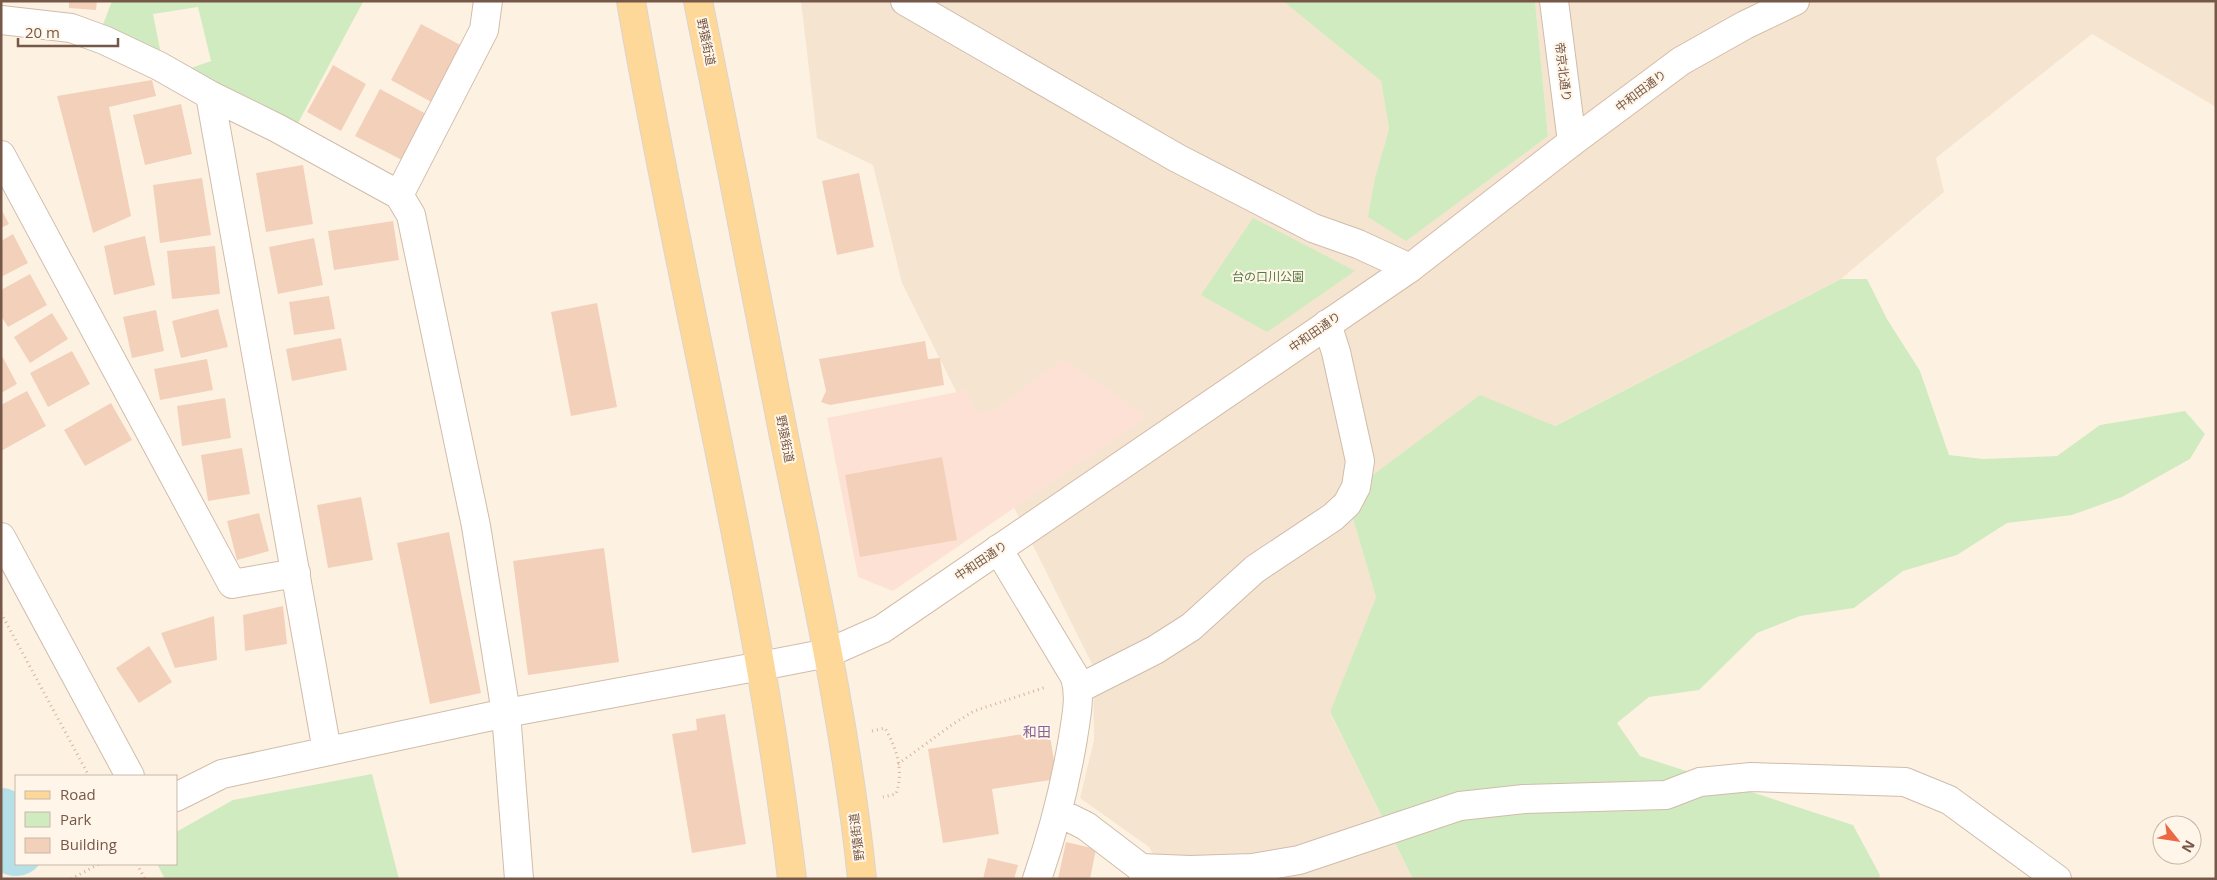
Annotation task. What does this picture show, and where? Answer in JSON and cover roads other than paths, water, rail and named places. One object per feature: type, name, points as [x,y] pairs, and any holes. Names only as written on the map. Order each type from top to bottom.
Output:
[{"type":"main road","points":[[631,1],[761,666],[780,778],[792,879]]},
{"type":"main road","name":"野猿街道","points":[[698,1],[828,653],[850,777],[862,879]]},
{"type":"street","points":[[399,195],[484,30],[488,1]]},
{"type":"street","points":[[905,1],[1177,158],[1313,228],[1358,244],[1410,268]]},
{"type":"street","name":"帝京北通り","points":[[1554,1],[1572,142]]},
{"type":"street","name":"中和田通り","points":[[178,796],[222,774],[506,713],[828,653],[882,629],[1410,268],[1572,142],[1681,61],[1745,25],[1795,1]]},
{"type":"street","points":[[1,20],[71,28],[104,40],[159,66],[399,195],[411,215],[470,497],[506,713],[519,879]]},
{"type":"street","points":[[210,95],[327,751]]},
{"type":"street","points":[[1,155],[232,584],[296,573]]},
{"type":"street","points":[[1077,683],[1155,650],[1190,627],[1255,569],[1333,517],[1347,504],[1356,487],[1360,461],[1336,352],[1327,324]]},
{"type":"street","points":[[1,536],[129,775]]},
{"type":"street","points":[[998,549],[1077,683],[1078,708],[1069,763],[1058,812],[1036,879]]},
{"type":"street","points":[[1058,812],[1086,826],[1143,874],[1252,868],[1299,860],[1460,806],[1524,800],[1666,795],[1700,782],[1751,777],[1905,782],[1949,800],[2057,879]]},
{"type":"waterway","points":[[1,818],[15,844]]},
{"type":"district","name":"和田","points":[[1037,732]]},
{"type":"park label","name":"台の口川公園","points":[[1268,277]]}]
